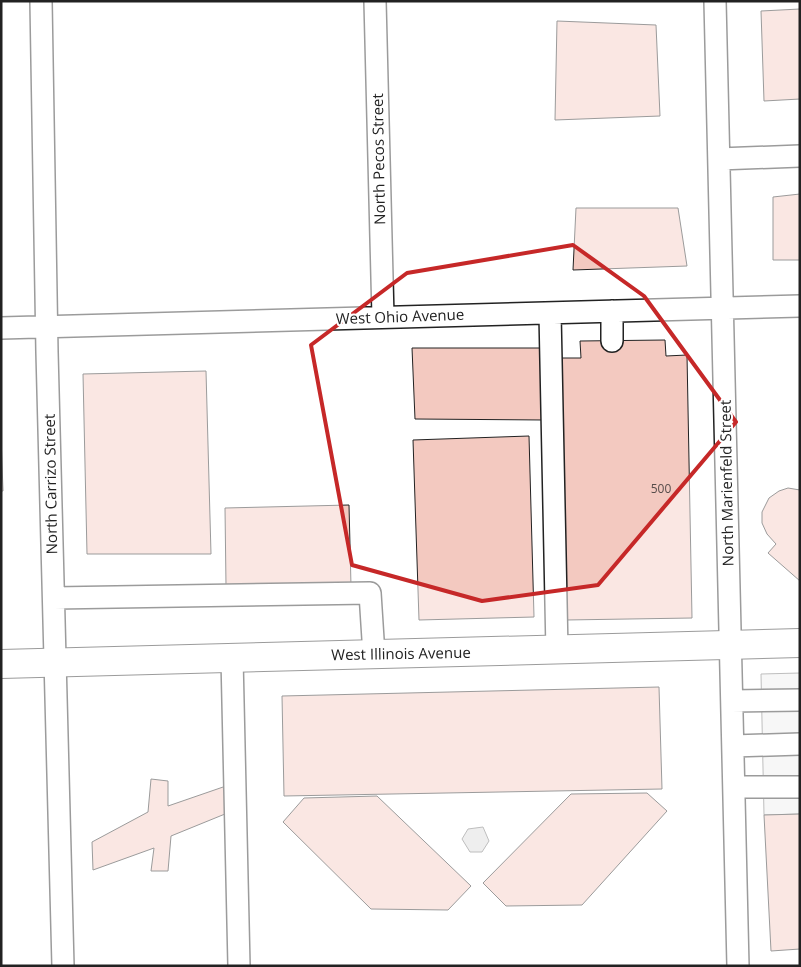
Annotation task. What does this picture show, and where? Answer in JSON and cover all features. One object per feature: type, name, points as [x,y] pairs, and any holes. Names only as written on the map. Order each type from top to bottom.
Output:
[{"type":"main road","name":"West Illinois Avenue","points":[[1,664],[800,643]]},
{"type":"street","name":"North Carrizo Street","points":[[41,1],[63,966]]},
{"type":"street","name":"North Pecos Street","points":[[375,1],[383,317]]},
{"type":"street","name":"North Marienfeld Street","points":[[715,1],[738,966]]},
{"type":"street","points":[[719,159],[800,156]]},
{"type":"street","name":"West Ohio Avenue","points":[[1,328],[800,306]]},
{"type":"street","points":[[612,311],[612,341]]},
{"type":"street","points":[[550,313],[557,650]]},
{"type":"street","points":[[54,598],[370,593],[374,655]]},
{"type":"street","points":[[232,658],[239,966]]},
{"type":"street","points":[[732,701],[800,700]]},
{"type":"street","points":[[733,746],[800,744]]},
{"type":"street","points":[[734,787],[800,787]]},
{"type":"highlighted area","points":[[573,245],[644,296],[736,422],[598,585],[482,601],[352,565],[311,345],[407,273]]},
{"type":"shaded area","points":[[800,673],[800,814],[764,815],[761,674]]},
{"type":"shaded area","points":[[483,827],[489,841],[482,852],[470,852],[462,839],[468,829]]},
{"type":"building","points":[[800,9],[800,99],[764,101],[761,11]]},
{"type":"building","points":[[557,21],[656,25],[660,116],[555,120]]},
{"type":"building","points":[[800,194],[800,260],[773,260],[773,197]]},
{"type":"building","points":[[576,208],[678,208],[687,266],[573,270]]},
{"type":"building","points":[[665,340],[666,356],[687,355],[692,618],[566,620],[561,358],[581,358],[580,341]]},
{"type":"building","points":[[412,348],[541,348],[544,420],[415,419]]},
{"type":"building","points":[[206,371],[211,554],[87,554],[83,374]]},
{"type":"building","points":[[1,436],[3,491],[1,491]]},
{"type":"building","points":[[529,436],[534,617],[419,620],[413,440]]},
{"type":"building","points":[[788,488],[800,490],[800,581],[768,553],[776,544],[767,534],[762,523],[762,512],[769,498],[779,491]]},
{"type":"building","points":[[349,505],[351,586],[226,586],[225,508]]},
{"type":"building","points":[[659,687],[662,789],[284,796],[282,696]]},
{"type":"building","points":[[151,779],[168,781],[168,806],[226,786],[225,814],[171,836],[168,871],[151,871],[154,848],[93,870],[92,842],[148,812]]},
{"type":"building","points":[[647,793],[667,811],[582,905],[506,906],[483,883],[571,794]]},
{"type":"building","points":[[377,796],[471,886],[448,910],[371,909],[283,822],[304,798]]},
{"type":"building","points":[[800,814],[800,949],[771,951],[764,815]]}]
